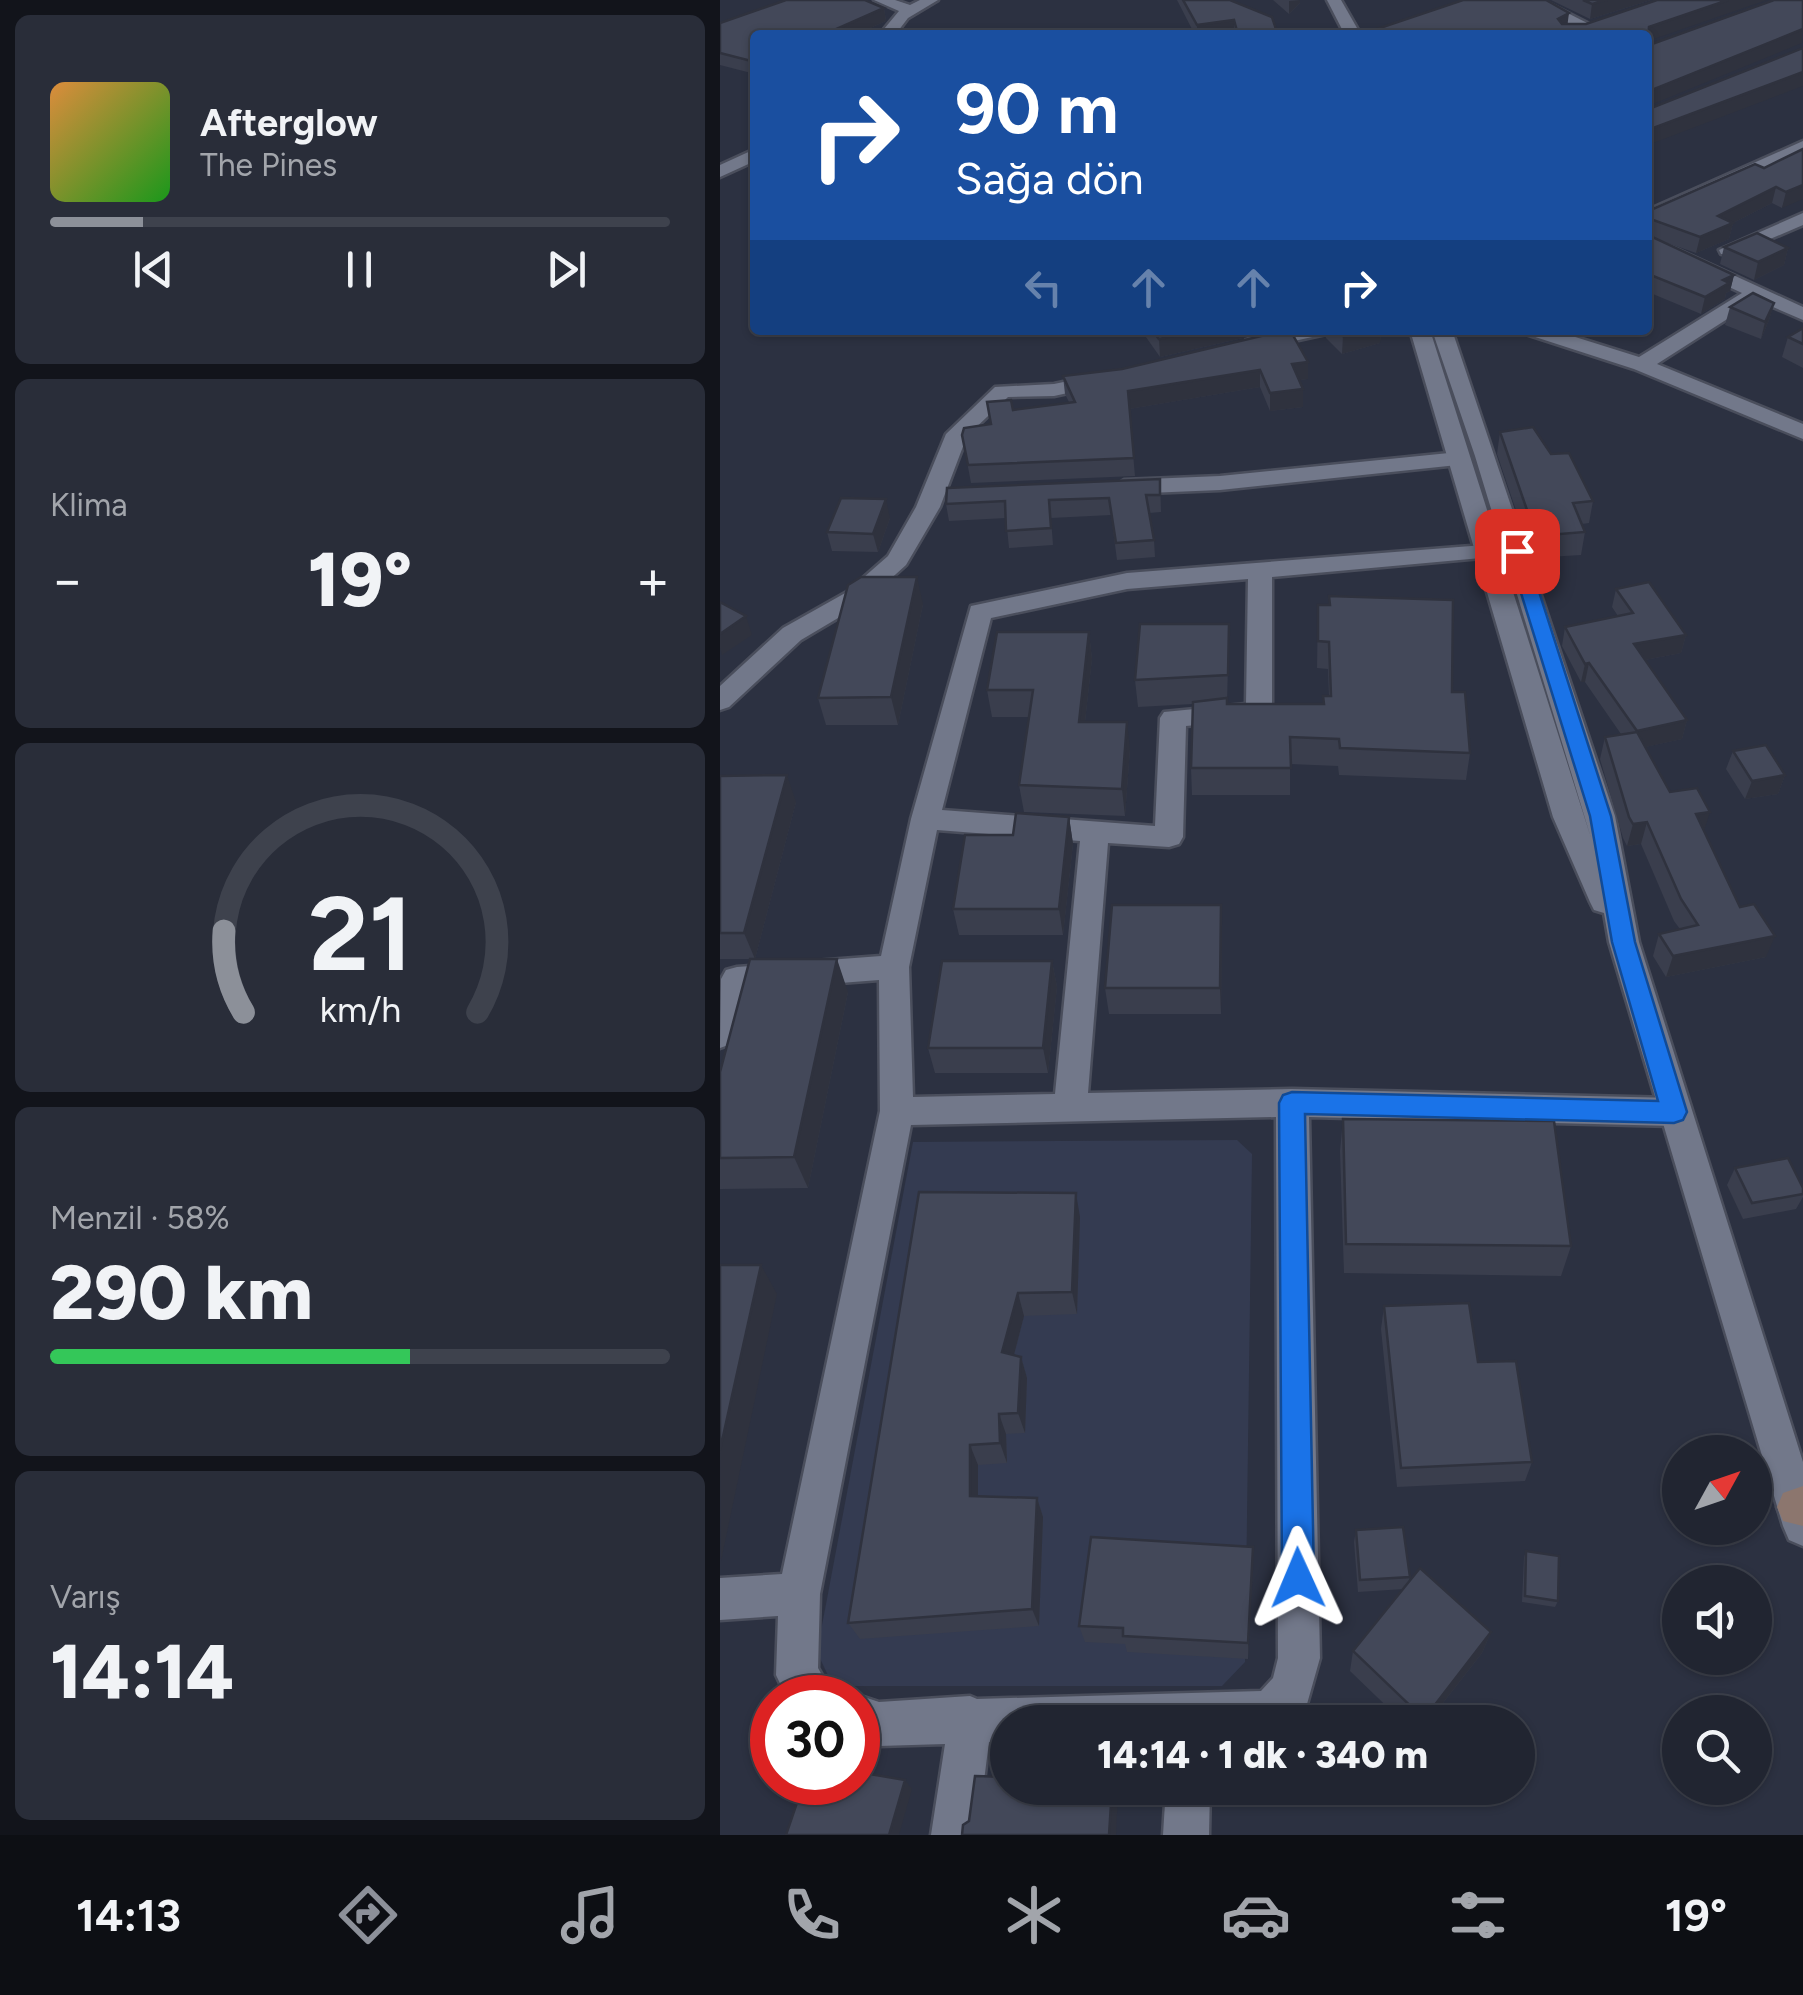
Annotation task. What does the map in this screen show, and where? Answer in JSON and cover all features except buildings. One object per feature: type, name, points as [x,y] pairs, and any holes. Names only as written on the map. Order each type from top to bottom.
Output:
[{"type":"street","points":[[882,0],[910,10]]},
{"type":"street","points":[[892,30],[910,10],[932,0]]},
{"type":"street","points":[[1334,0],[1349,30]]},
{"type":"street","points":[[1530,0],[1589,28]]},
{"type":"street","points":[[1583,30],[1607,22]]},
{"type":"street","points":[[1652,215],[1803,146]]},
{"type":"street","points":[[724,165],[750,156]]},
{"type":"street","points":[[1698,263],[1803,218]]},
{"type":"street","points":[[1652,244],[1803,314]]},
{"type":"street","points":[[1640,365],[1755,293]]},
{"type":"street","points":[[1227,350],[1295,335]]},
{"type":"street","points":[[1422,335],[1567,817],[1624,942]]},
{"type":"street","points":[[1444,335],[1600,816],[1624,942],[1801,1513]]},
{"type":"street","points":[[1549,335],[1640,365],[1803,432]]},
{"type":"street","points":[[720,700],[792,634],[856,596],[898,560],[943,495],[957,434],[1002,391],[1054,390],[1128,375]]},
{"type":"street","points":[[1105,488],[1220,483],[1460,459]]},
{"type":"street","points":[[797,1675],[800,1594],[897,1111],[894,966],[924,819],[980,612],[1127,581],[1484,552]]},
{"type":"street","points":[[924,819],[1169,837],[1173,718],[1259,712],[1260,570]]},
{"type":"street","points":[[1070,1106],[1095,834]]},
{"type":"street","points":[[720,1036],[737,978],[894,966]]},
{"type":"street","points":[[897,1111],[1292,1103],[1674,1112]]},
{"type":"street","points":[[1277,1705],[1292,1689],[1299,1658],[1292,1103]]},
{"type":"street","points":[[720,1598],[800,1594]]},
{"type":"street","points":[[954,1835],[970,1718]]},
{"type":"street","points":[[880,1724],[990,1718]]},
{"type":"street","points":[[1186,1835],[1187,1805]]},
{"type":"shaded area","points":[[1237,1140],[1252,1154],[1245,1662],[1222,1686],[880,1686],[880,1675],[828,1675],[817,1652],[913,1142]]},
{"type":"route","points":[[1298,1578],[1292,1103],[1674,1112],[1624,942],[1600,816],[1517,551]]}]
